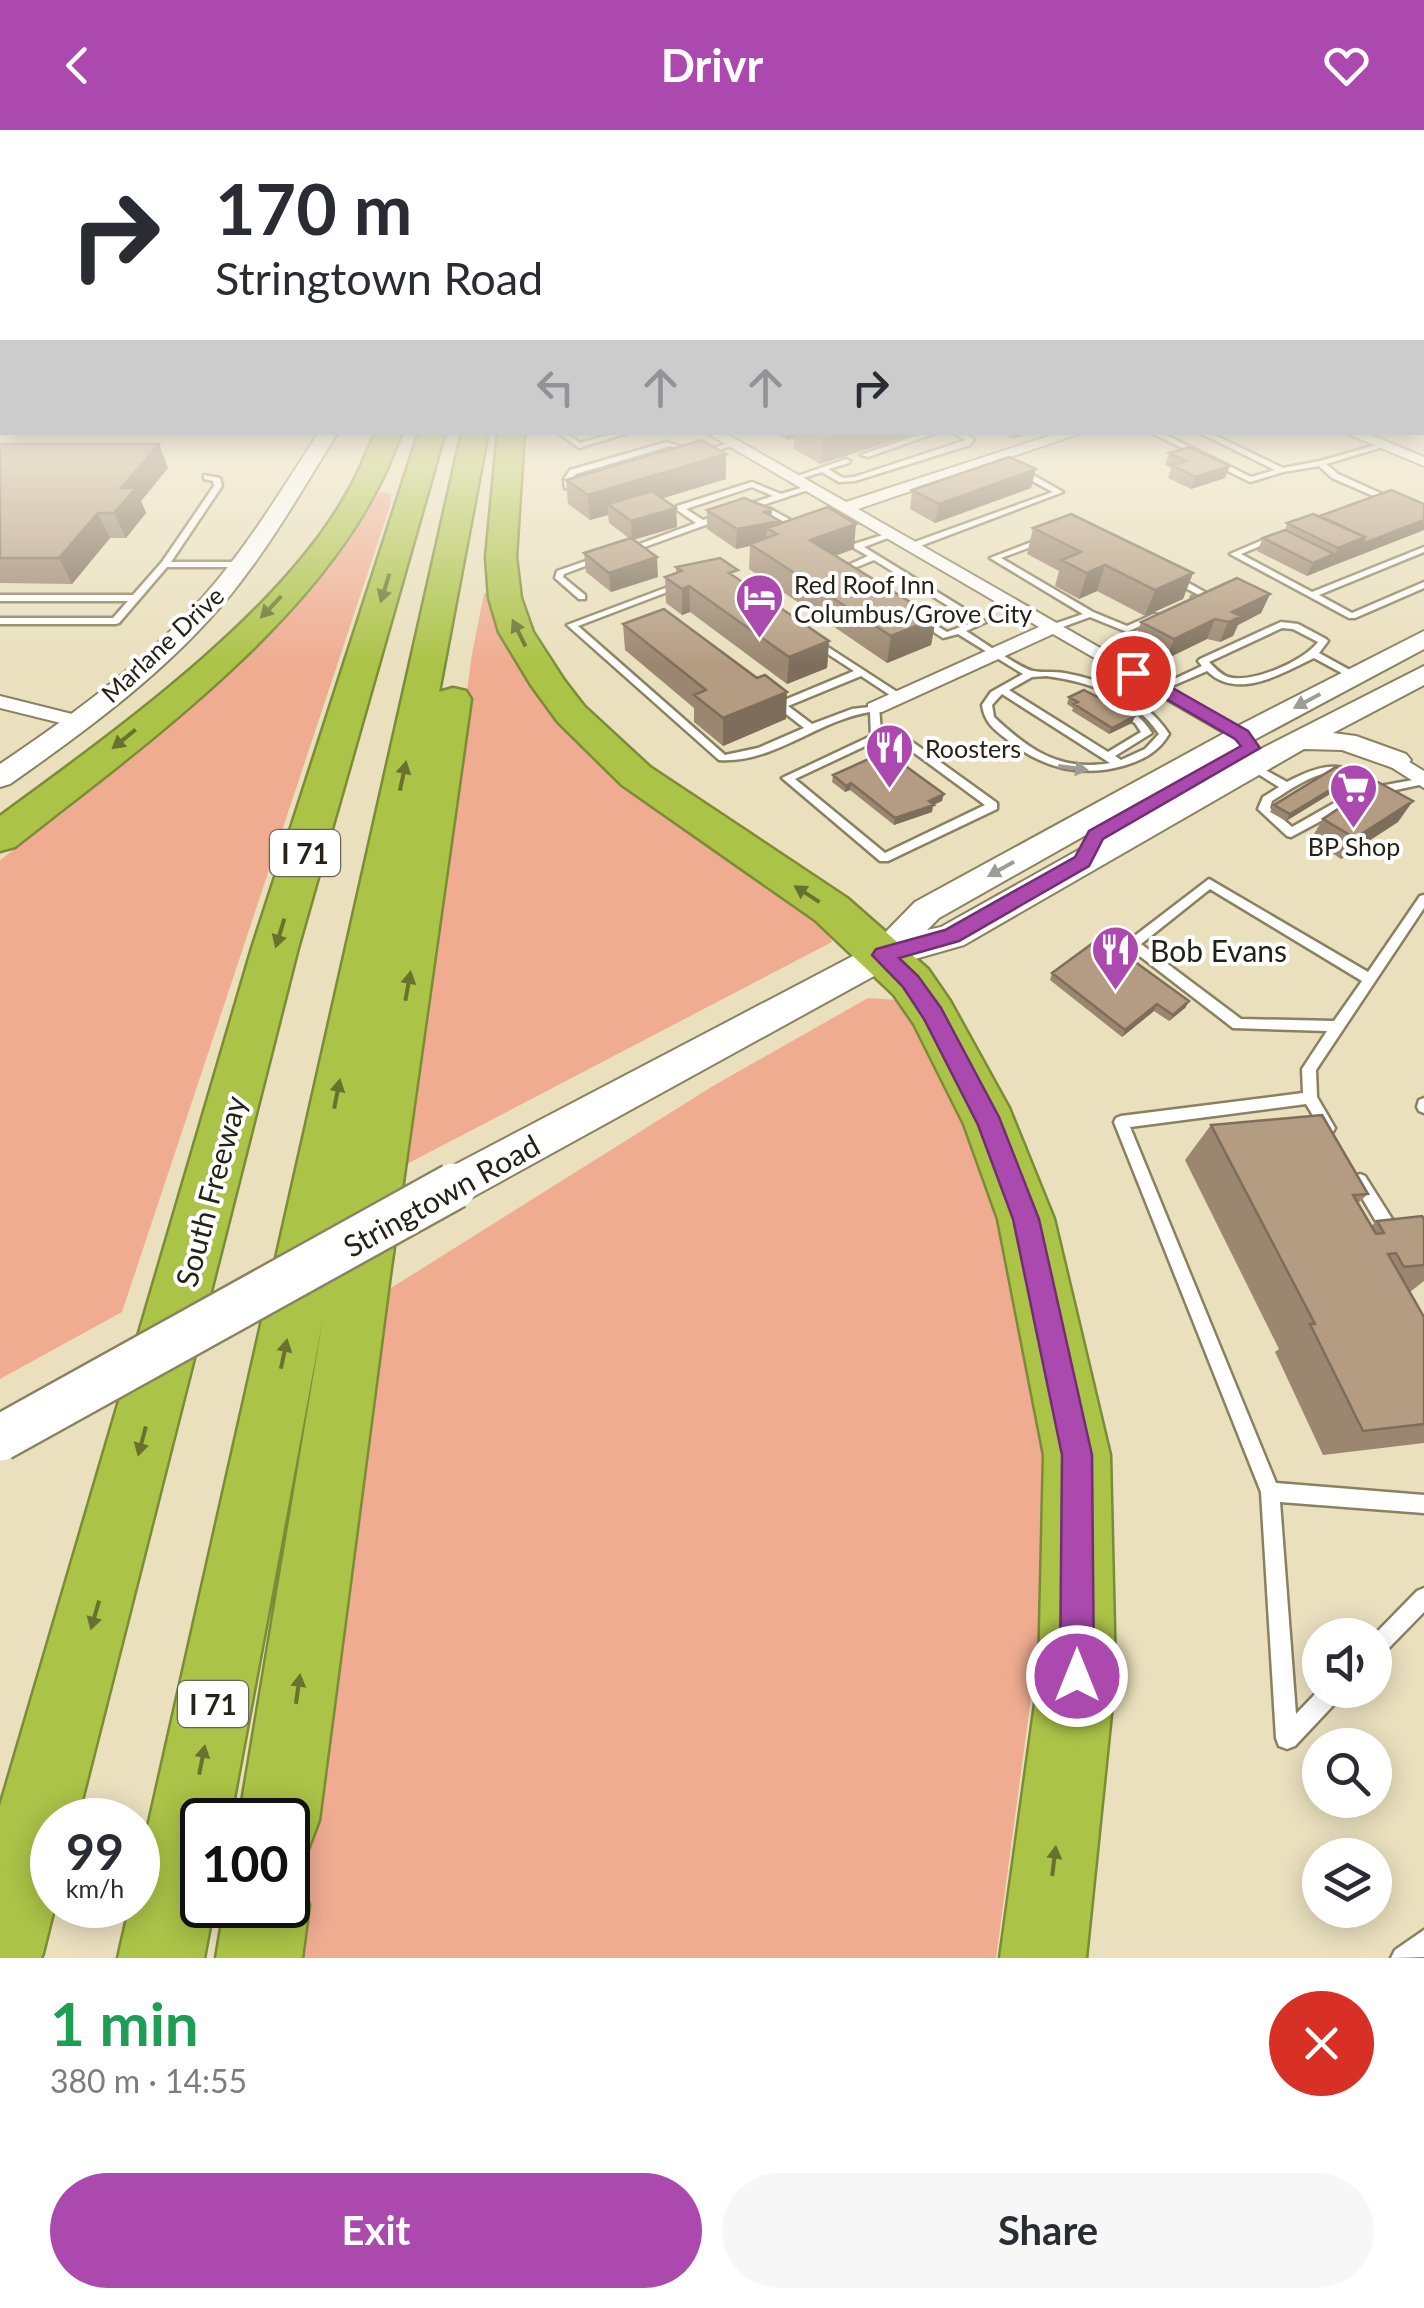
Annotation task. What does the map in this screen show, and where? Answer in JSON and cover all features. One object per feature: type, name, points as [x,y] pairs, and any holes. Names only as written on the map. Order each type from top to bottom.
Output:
[{"type":"highway","points":[[0,837],[200,678],[247,633],[333,534],[359,495]]},
{"type":"highway","name":"South Freeway","points":[[0,1953],[122,1521],[275,948],[385,495]]},
{"type":"highway","name":"I 71","points":[[162,1958],[461,495]]},
{"type":"highway","name":"I 71","points":[[282,1798],[360,1275],[486,495]]},
{"type":"highway","points":[[506,495],[501,557],[504,598],[516,632],[549,685],[572,714],[636,776],[831,910],[911,982],[933,1014],[990,1124],[1026,1219],[1077,1455],[1077,1676],[1042,1958]]},
{"type":"highway","points":[[259,1958],[263,1928]]},
{"type":"main road","name":"Marlane Drive","points":[[0,778],[76,721],[194,620],[241,565],[287,495]]},
{"type":"main road","name":"Stringtown Road","points":[[0,1438],[454,1186],[883,955],[952,936],[1082,861],[1354,676],[1424,639]]},
{"type":"main road","name":"Stringtown Road","points":[[883,955],[927,910],[1246,750],[1297,740],[1424,674]]},
{"type":"main road","points":[[1370,701],[1372,730],[1396,760]]},
{"type":"main road","points":[[1297,740],[1346,742],[1396,760]]},
{"type":"street","points":[[822,495],[1160,688],[1246,750]]},
{"type":"street","points":[[844,508],[882,495]]},
{"type":"street","points":[[875,708],[1054,628]]},
{"type":"street","points":[[0,702],[76,721]]},
{"type":"street","points":[[1396,760],[1424,781]]},
{"type":"lane","points":[[0,621],[116,621],[165,564],[212,495]]},
{"type":"lane","points":[[701,522],[680,508],[720,495]]},
{"type":"lane","points":[[912,546],[1049,495]]},
{"type":"lane","points":[[1378,495],[1424,516]]},
{"type":"lane","points":[[622,552],[782,496]]},
{"type":"lane","points":[[1365,505],[1384,498]]},
{"type":"lane","points":[[757,504],[795,526]]},
{"type":"lane","points":[[1409,509],[1424,504]]},
{"type":"lane","points":[[1290,533],[1234,554],[1352,616],[1424,585]]},
{"type":"lane","points":[[1060,534],[994,558],[1087,612],[1127,629],[1174,608]]},
{"type":"lane","points":[[892,535],[857,546],[981,622],[946,636],[916,617]]},
{"type":"lane","points":[[1312,594],[1424,549]]},
{"type":"lane","points":[[856,579],[841,570],[874,557]]},
{"type":"lane","points":[[582,598],[560,578],[560,573],[603,558]]},
{"type":"lane","points":[[165,564],[241,565]]},
{"type":"lane","points":[[1157,570],[1206,594],[1190,602]]},
{"type":"lane","points":[[698,580],[572,624],[723,758],[744,758],[851,710],[875,708],[876,737]]},
{"type":"lane","points":[[1037,582],[1059,580]]},
{"type":"lane","points":[[1054,628],[1087,612],[1092,605],[1090,594]]},
{"type":"lane","points":[[0,598],[135,598]]},
{"type":"lane","points":[[642,598],[658,610]]},
{"type":"lane","points":[[1281,625],[1295,626],[1322,641],[1314,654],[1249,684],[1228,680],[1207,668],[1204,661],[1281,625]]},
{"type":"lane","points":[[959,631],[1030,674]]},
{"type":"lane","points":[[812,640],[900,696]]},
{"type":"lane","points":[[1314,654],[1354,676]]},
{"type":"lane","points":[[1160,688],[1207,668]]},
{"type":"lane","points":[[781,705],[860,672]]},
{"type":"lane","points":[[1030,674],[1065,674],[1098,686],[1152,716],[1164,734],[1150,750],[1120,764],[1073,771],[1022,745],[989,718],[986,705],[1002,690],[1030,674]]},
{"type":"lane","points":[[1098,686],[1104,701],[1139,721],[1146,733],[1108,756]]},
{"type":"lane","points":[[1002,690],[1120,764]]},
{"type":"lane","points":[[766,693],[810,727]]},
{"type":"lane","points":[[896,734],[993,806],[884,858],[787,778],[876,737],[896,734]]},
{"type":"lane","points":[[1246,750],[1287,786]]},
{"type":"lane","points":[[1376,788],[1349,769],[1322,768],[1267,799],[1264,809],[1291,833],[1352,796],[1424,781]]},
{"type":"lane","points":[[1337,1026],[1238,1024],[1132,944],[1209,883],[1370,979]]},
{"type":"lane","points":[[1339,1145],[1310,1098],[1309,1069],[1370,979],[1418,920],[1424,900]]},
{"type":"lane","points":[[1310,1098],[1121,1122],[1270,1492],[1287,1738],[1316,1708]]},
{"type":"lane","points":[[1348,1161],[1405,1256]]},
{"type":"lane","points":[[1270,1492],[1424,1504]]},
{"type":"lane","points":[[1392,1631],[1424,1598]]},
{"type":"lane","points":[[1403,1958],[1424,1942]]},
{"type":"shaded area","points":[[378,495],[391,495],[122,1312],[0,1379],[0,860],[67,810],[254,650],[337,557]]},
{"type":"shaded area","points":[[484,593],[492,593],[523,667],[572,732],[828,929],[832,942],[403,1166],[472,654]]},
{"type":"shaded area","points":[[868,998],[899,1000],[981,1135],[1029,1289],[1054,1527],[996,1958],[290,1958],[294,1928],[310,1928],[310,1815],[383,1293],[713,1086]]},
{"type":"building","points":[[0,495],[130,495],[114,513],[98,513],[59,558],[0,558]]},
{"type":"building","points":[[637,495],[658,495],[676,508],[631,521],[608,504]]},
{"type":"building","points":[[922,495],[963,495],[939,504]]},
{"type":"building","points":[[1377,495],[1404,495],[1424,504],[1424,520],[1362,544],[1365,537],[1320,516]]},
{"type":"building","points":[[744,498],[772,509],[764,512],[780,521],[737,529],[707,510]]},
{"type":"building","points":[[828,507],[856,524],[810,540],[936,618],[891,636],[750,544],[777,534],[767,528]]},
{"type":"building","points":[[1071,514],[1193,573],[1155,590],[1105,565],[1087,573],[1062,560],[1081,552],[1033,528]]},
{"type":"building","points":[[1313,514],[1365,537],[1338,548],[1287,523]]},
{"type":"building","points":[[1285,530],[1334,554],[1313,563],[1263,538]]},
{"type":"building","points":[[631,538],[657,557],[609,573],[584,553]]},
{"type":"building","points":[[720,558],[738,570],[729,573],[829,641],[789,657],[689,586],[682,589],[665,577],[682,571],[676,567]]},
{"type":"building","points":[[1237,578],[1270,594],[1232,612],[1241,616],[1229,622],[1215,619],[1174,639],[1141,622]]},
{"type":"building","points":[[664,609],[757,678],[765,675],[787,692],[723,718],[694,695],[706,690],[623,624]]},
{"type":"building","points":[[1084,690],[1135,716],[1112,728],[1069,697]]},
{"type":"building","name":"Roosters","points":[[891,749],[905,759],[900,762],[944,794],[929,801],[934,805],[895,818],[851,783],[846,786],[833,775]]},
{"type":"building","points":[[1336,767],[1353,776],[1290,814],[1274,805]]},
{"type":"building","points":[[1378,782],[1413,801],[1355,838],[1323,819]]},
{"type":"building","name":"Bob Evans","points":[[1101,937],[1189,1001],[1173,1015],[1157,1004],[1125,1030],[1052,973]]},
{"type":"building","points":[[1322,1115],[1368,1194],[1353,1195],[1376,1234],[1384,1233],[1377,1221],[1422,1216],[1424,1219],[1424,1265],[1404,1267],[1396,1253],[1388,1254],[1424,1317],[1424,1424],[1363,1431],[1310,1324],[1315,1324],[1211,1125]]},
{"type":"place","name":"Red Roof Inn Columbus/Grove City","points":[[759,640]]},
{"type":"place","name":"Roosters","points":[[890,790]]},
{"type":"place","name":"BP Shop","points":[[1354,830]]},
{"type":"place","name":"Bob Evans","points":[[1115,992]]},
{"type":"route","points":[[1077,1676],[1077,1455],[1026,1219],[990,1124],[933,1014],[911,982],[883,955],[952,936],[1082,861],[1096,835],[1252,748],[1242,735],[1133,673]]}]
